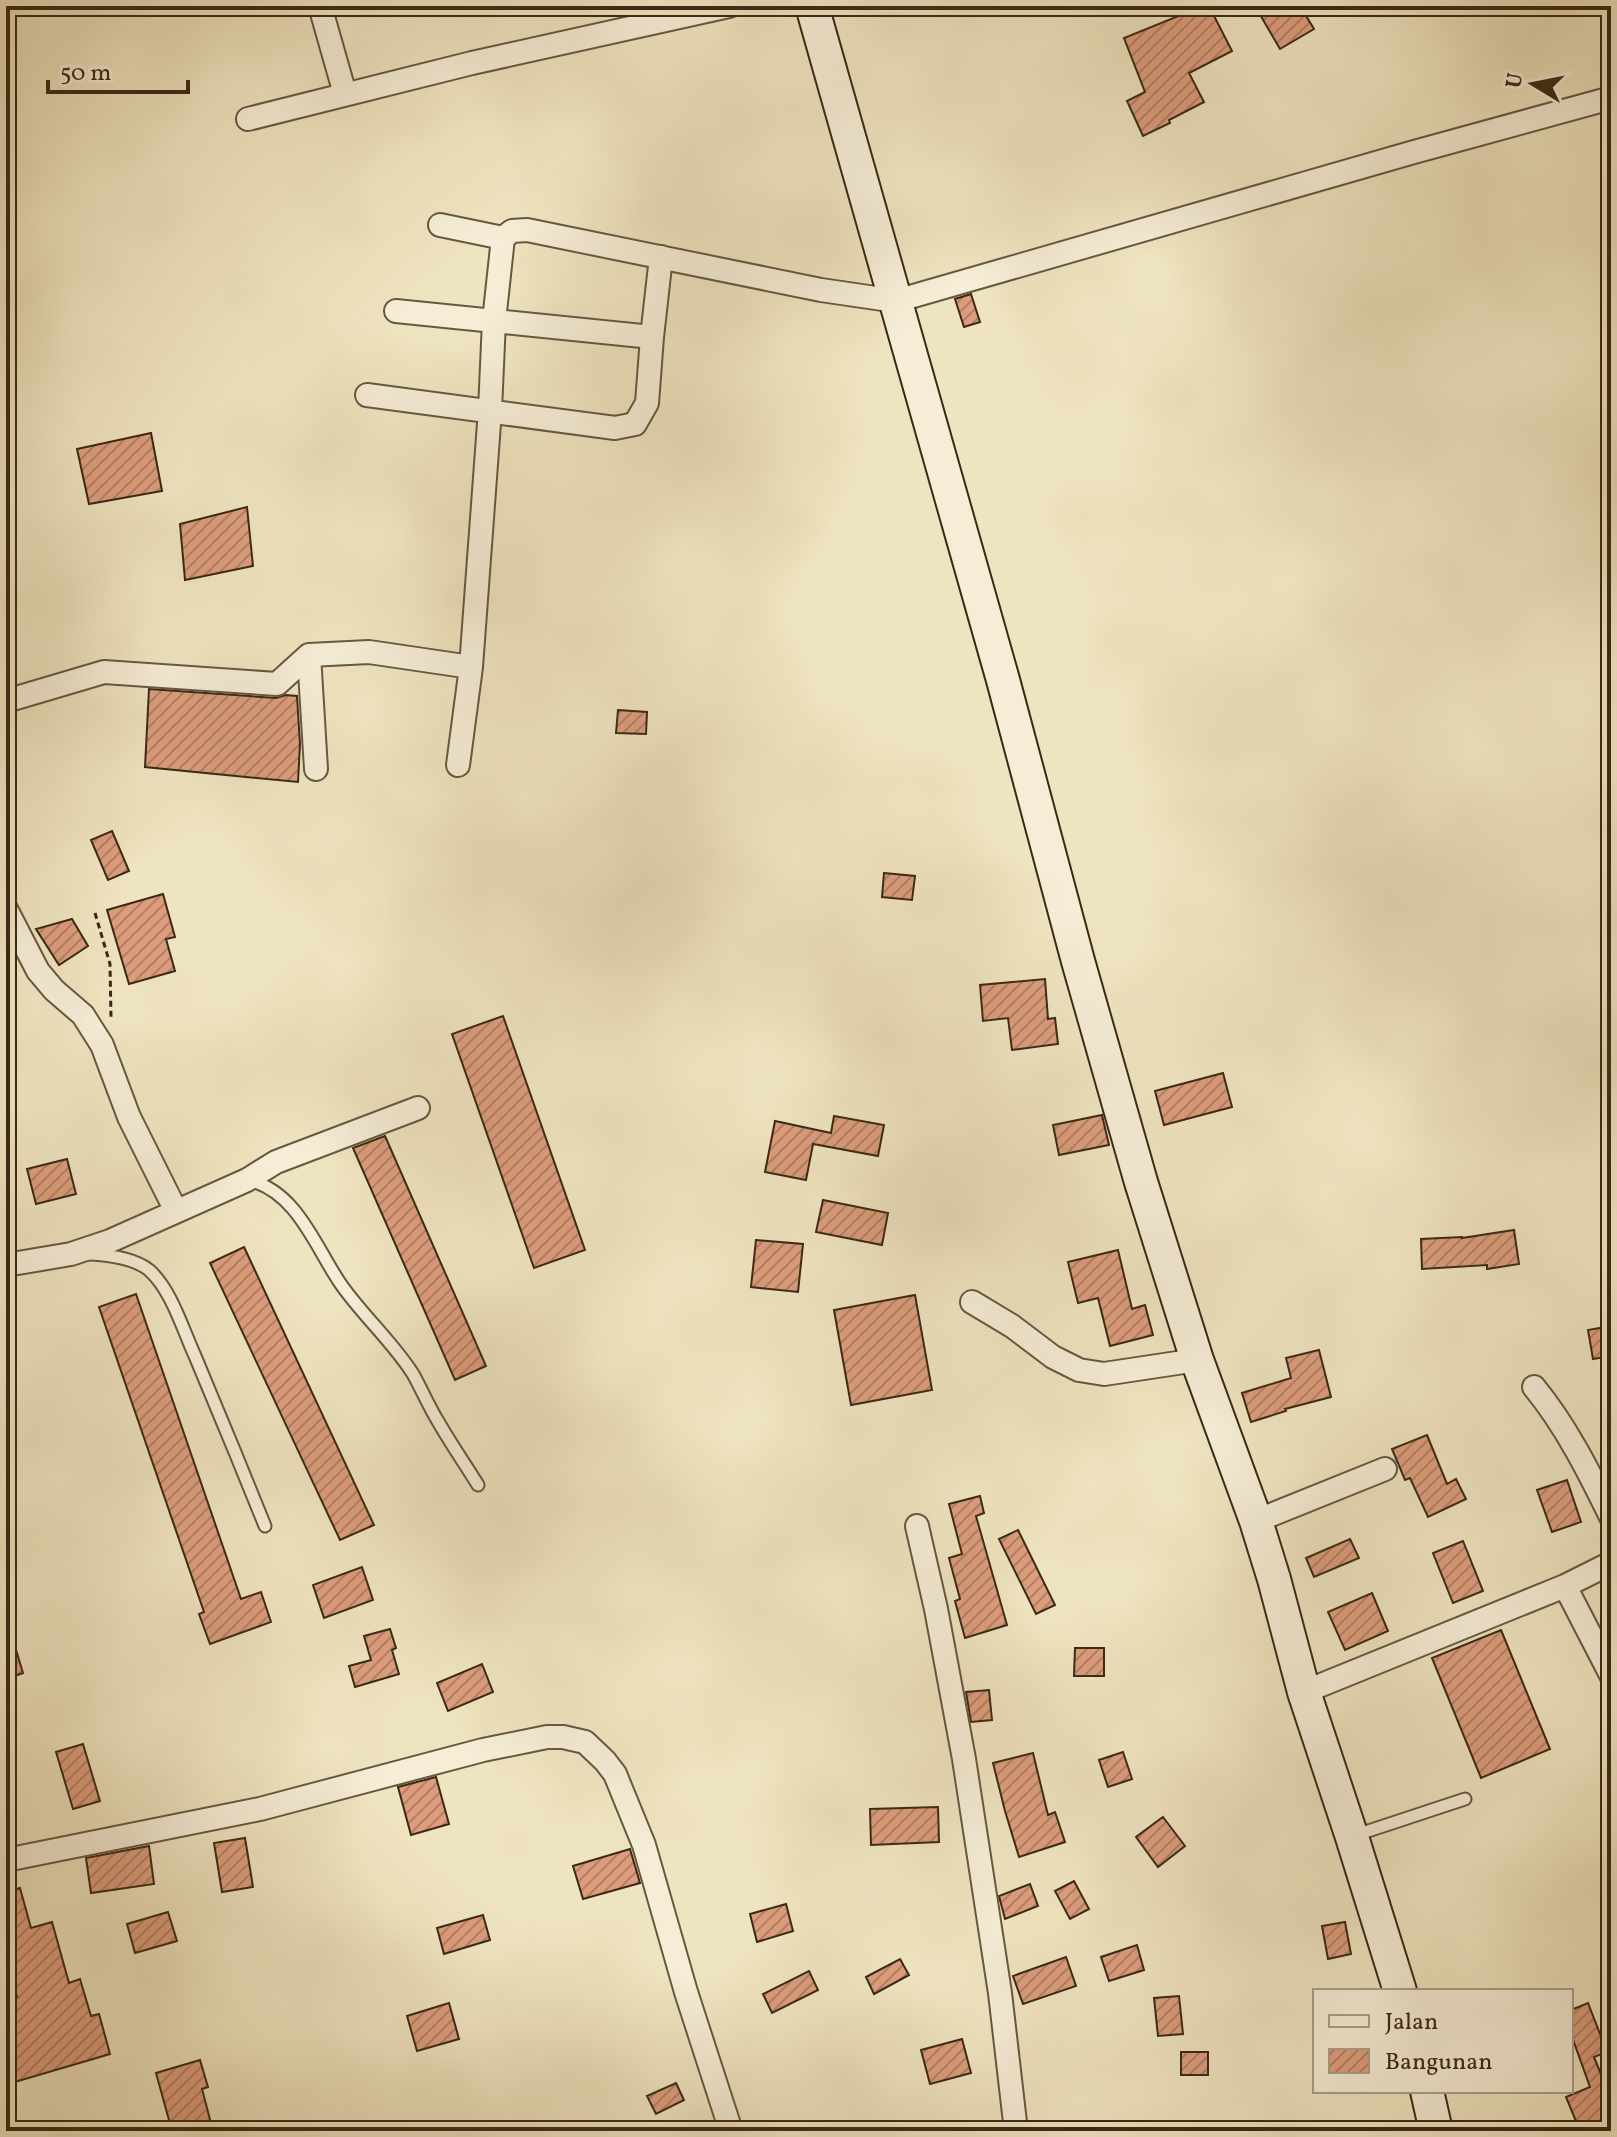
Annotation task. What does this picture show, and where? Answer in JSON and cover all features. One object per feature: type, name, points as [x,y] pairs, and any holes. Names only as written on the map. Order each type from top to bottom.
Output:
[{"type":"street","points":[[320,6],[345,94]]},
{"type":"street","points":[[248,119],[472,63],[729,6]]},
{"type":"street","points":[[812,6],[1141,1182],[1197,1360],[1256,1521],[1304,1692],[1399,1989]]},
{"type":"street","points":[[458,765],[471,667],[494,321],[503,238],[512,231],[527,230],[821,290],[896,301],[1611,98]]},
{"type":"street","points":[[440,225],[503,238]]},
{"type":"street","points":[[367,395],[615,428],[635,424],[647,403],[661,257]]},
{"type":"street","points":[[396,311],[652,337]]},
{"type":"street","points":[[6,701],[104,672],[277,684],[309,655],[369,652],[471,667]]},
{"type":"street","points":[[309,655],[316,769]]},
{"type":"street","points":[[6,909],[38,971],[83,1015],[102,1045],[129,1117],[176,1211]]},
{"type":"street","points":[[6,1265],[71,1254],[110,1241],[247,1180],[276,1162],[418,1108]]},
{"type":"street","points":[[972,1302],[1012,1326],[1053,1357],[1079,1370],[1104,1374],[1197,1360]]},
{"type":"street","points":[[1534,1387],[1577,1451],[1611,1517]]},
{"type":"street","points":[[1256,1521],[1385,1469]]},
{"type":"street","points":[[917,1526],[964,1759],[1000,1993],[1016,2131]]},
{"type":"street","points":[[1304,1692],[1565,1586],[1611,1563]]},
{"type":"street","points":[[1565,1586],[1611,1675]]},
{"type":"street","points":[[6,1860],[260,1809],[469,1754],[547,1737],[585,1742],[615,1774],[644,1845],[686,1992],[731,2131]]},
{"type":"street","points":[[1427,2093],[1436,2131]]},
{"type":"lane","points":[[247,1180],[270,1189],[290,1204],[341,1283],[413,1375],[478,1485]]},
{"type":"lane","points":[[71,1254],[99,1254],[135,1263],[148,1269],[160,1282],[214,1401],[265,1526]]},
{"type":"lane","points":[[1352,1837],[1465,1799]]},
{"type":"path","points":[[95,913],[110,964],[111,1020],[102,1045]]},
{"type":"building","points":[[1176,6],[1209,6],[1232,51],[1189,73],[1204,102],[1143,136],[1127,101],[1145,92],[1124,38],[1181,15]]},
{"type":"building","points":[[1255,6],[1300,6],[1314,29],[1280,49]]},
{"type":"building","points":[[971,294],[980,322],[964,327],[955,299]]},
{"type":"building","points":[[151,433],[162,491],[89,504],[77,449]]},
{"type":"building","points":[[247,507],[253,566],[185,580],[180,524]]},
{"type":"building","points":[[149,689],[276,698],[297,696],[300,744],[298,782],[145,767]]},
{"type":"building","points":[[618,710],[647,712],[646,734],[616,733]]},
{"type":"building","points":[[112,831],[129,871],[108,880],[91,840]]},
{"type":"building","points":[[884,873],[915,876],[912,900],[882,897]]},
{"type":"building","points":[[163,894],[175,937],[166,939],[175,971],[129,984],[107,910]]},
{"type":"building","points":[[72,919],[88,946],[59,965],[36,929]]},
{"type":"building","points":[[1045,979],[1048,1019],[1055,1018],[1058,1044],[1012,1050],[1008,1018],[983,1021],[980,985]]},
{"type":"building","points":[[503,1016],[585,1250],[534,1268],[452,1034]]},
{"type":"building","points":[[1223,1073],[1232,1107],[1164,1125],[1155,1091]]},
{"type":"building","points":[[1102,1115],[1109,1145],[1059,1155],[1053,1125]]},
{"type":"building","points":[[834,1116],[884,1125],[878,1156],[813,1144],[806,1180],[765,1172],[775,1121],[831,1133]]},
{"type":"building","points":[[385,1136],[486,1366],[455,1380],[353,1148]]},
{"type":"building","points":[[67,1159],[76,1194],[36,1204],[27,1169]]},
{"type":"building","points":[[823,1200],[888,1213],[882,1245],[816,1232]]},
{"type":"building","points":[[1514,1230],[1519,1264],[1487,1269],[1487,1265],[1422,1269],[1421,1239],[1462,1238]]},
{"type":"building","points":[[756,1240],[803,1244],[798,1292],[751,1287]]},
{"type":"building","points":[[244,1247],[374,1525],[340,1540],[210,1263]]},
{"type":"building","points":[[1118,1250],[1132,1309],[1145,1305],[1153,1335],[1110,1346],[1098,1298],[1078,1303],[1068,1262]]},
{"type":"building","points":[[136,1294],[241,1599],[261,1592],[271,1622],[210,1644],[199,1614],[204,1612],[99,1307]]},
{"type":"building","points":[[915,1295],[932,1390],[851,1405],[834,1310]]},
{"type":"building","points":[[1611,1326],[1611,1356],[1593,1359],[1588,1330]]},
{"type":"building","points":[[1319,1350],[1331,1397],[1251,1422],[1242,1393],[1291,1378],[1286,1358]]},
{"type":"building","points":[[1427,1435],[1447,1484],[1456,1479],[1466,1499],[1428,1517],[1410,1478],[1405,1480],[1392,1449]]},
{"type":"building","points":[[1567,1480],[1581,1522],[1552,1532],[1537,1490]]},
{"type":"building","points":[[980,1496],[984,1513],[976,1516],[1007,1625],[965,1638],[955,1601],[960,1599],[949,1558],[962,1554],[949,1504]]},
{"type":"building","points":[[1018,1530],[1055,1605],[1036,1614],[999,1539]]},
{"type":"building","points":[[1350,1539],[1359,1558],[1314,1577],[1306,1558]]},
{"type":"building","points":[[1463,1541],[1483,1591],[1453,1603],[1433,1553]]},
{"type":"building","points":[[362,1567],[373,1600],[324,1618],[313,1585]]},
{"type":"building","points":[[1372,1593],[1388,1631],[1345,1650],[1328,1612]]},
{"type":"building","points":[[390,1629],[399,1674],[355,1687],[349,1666],[371,1660],[364,1636]]},
{"type":"building","points":[[6,1630],[10,1630],[23,1673],[6,1679]]},
{"type":"building","points":[[1501,1630],[1550,1749],[1481,1778],[1432,1658]]},
{"type":"building","points":[[1075,1648],[1104,1648],[1104,1676],[1074,1676]]},
{"type":"building","points":[[482,1664],[493,1692],[448,1711],[437,1683]]},
{"type":"building","points":[[989,1690],[992,1720],[971,1722],[966,1692]]},
{"type":"building","points":[[83,1744],[100,1801],[73,1809],[56,1752]]},
{"type":"building","points":[[1123,1752],[1132,1779],[1108,1787],[1099,1760]]},
{"type":"building","points":[[1033,1753],[1048,1815],[1055,1812],[1065,1842],[1019,1857],[993,1763]]},
{"type":"building","points":[[436,1777],[449,1824],[411,1835],[398,1787]]},
{"type":"building","points":[[938,1807],[939,1842],[871,1845],[870,1809]]},
{"type":"building","points":[[1163,1817],[1185,1846],[1158,1867],[1136,1837]]},
{"type":"building","points":[[245,1838],[253,1887],[222,1892],[214,1843]]},
{"type":"building","points":[[149,1846],[154,1884],[91,1893],[86,1858]]},
{"type":"building","points":[[630,1849],[640,1883],[583,1899],[573,1866]]},
{"type":"building","points":[[1074,1881],[1089,1909],[1070,1919],[1055,1891]]},
{"type":"building","points":[[1030,1884],[1038,1906],[1005,1919],[999,1896]]},
{"type":"building","points":[[20,1888],[31,1928],[52,1922],[69,1983],[80,1979],[91,2016],[99,2014],[110,2054],[8,2084],[6,2001],[17,1997],[6,1957],[6,1892]]},
{"type":"building","points":[[786,1904],[793,1931],[757,1942],[750,1914]]},
{"type":"building","points":[[168,1912],[177,1941],[135,1953],[127,1924]]},
{"type":"building","points":[[483,1915],[490,1940],[444,1954],[437,1928]]},
{"type":"building","points":[[1345,1922],[1351,1954],[1328,1959],[1322,1926]]},
{"type":"building","points":[[1137,1945],[1144,1970],[1109,1981],[1101,1957]]},
{"type":"building","points":[[1066,1957],[1076,1986],[1023,2004],[1013,1976]]},
{"type":"building","points":[[900,1959],[909,1975],[874,1994],[866,1977]]},
{"type":"building","points":[[809,1971],[818,1990],[772,2013],[763,1994]]},
{"type":"building","points":[[1179,1996],[1183,2034],[1158,2036],[1154,1998]]},
{"type":"building","points":[[449,2003],[459,2039],[417,2051],[407,2016]]},
{"type":"building","points":[[1588,2003],[1607,2052],[1594,2057],[1611,2099],[1611,2123],[1591,2131],[1580,2131],[1566,2097],[1590,2087],[1573,2040],[1573,2009]]},
{"type":"building","points":[[962,2039],[971,2073],[930,2084],[921,2050]]},
{"type":"building","points":[[1181,2052],[1208,2052],[1208,2075],[1181,2075]]},
{"type":"building","points":[[200,2060],[208,2087],[202,2089],[213,2131],[172,2131],[156,2073]]},
{"type":"building","points":[[676,2083],[684,2100],[656,2114],[647,2096]]}]
